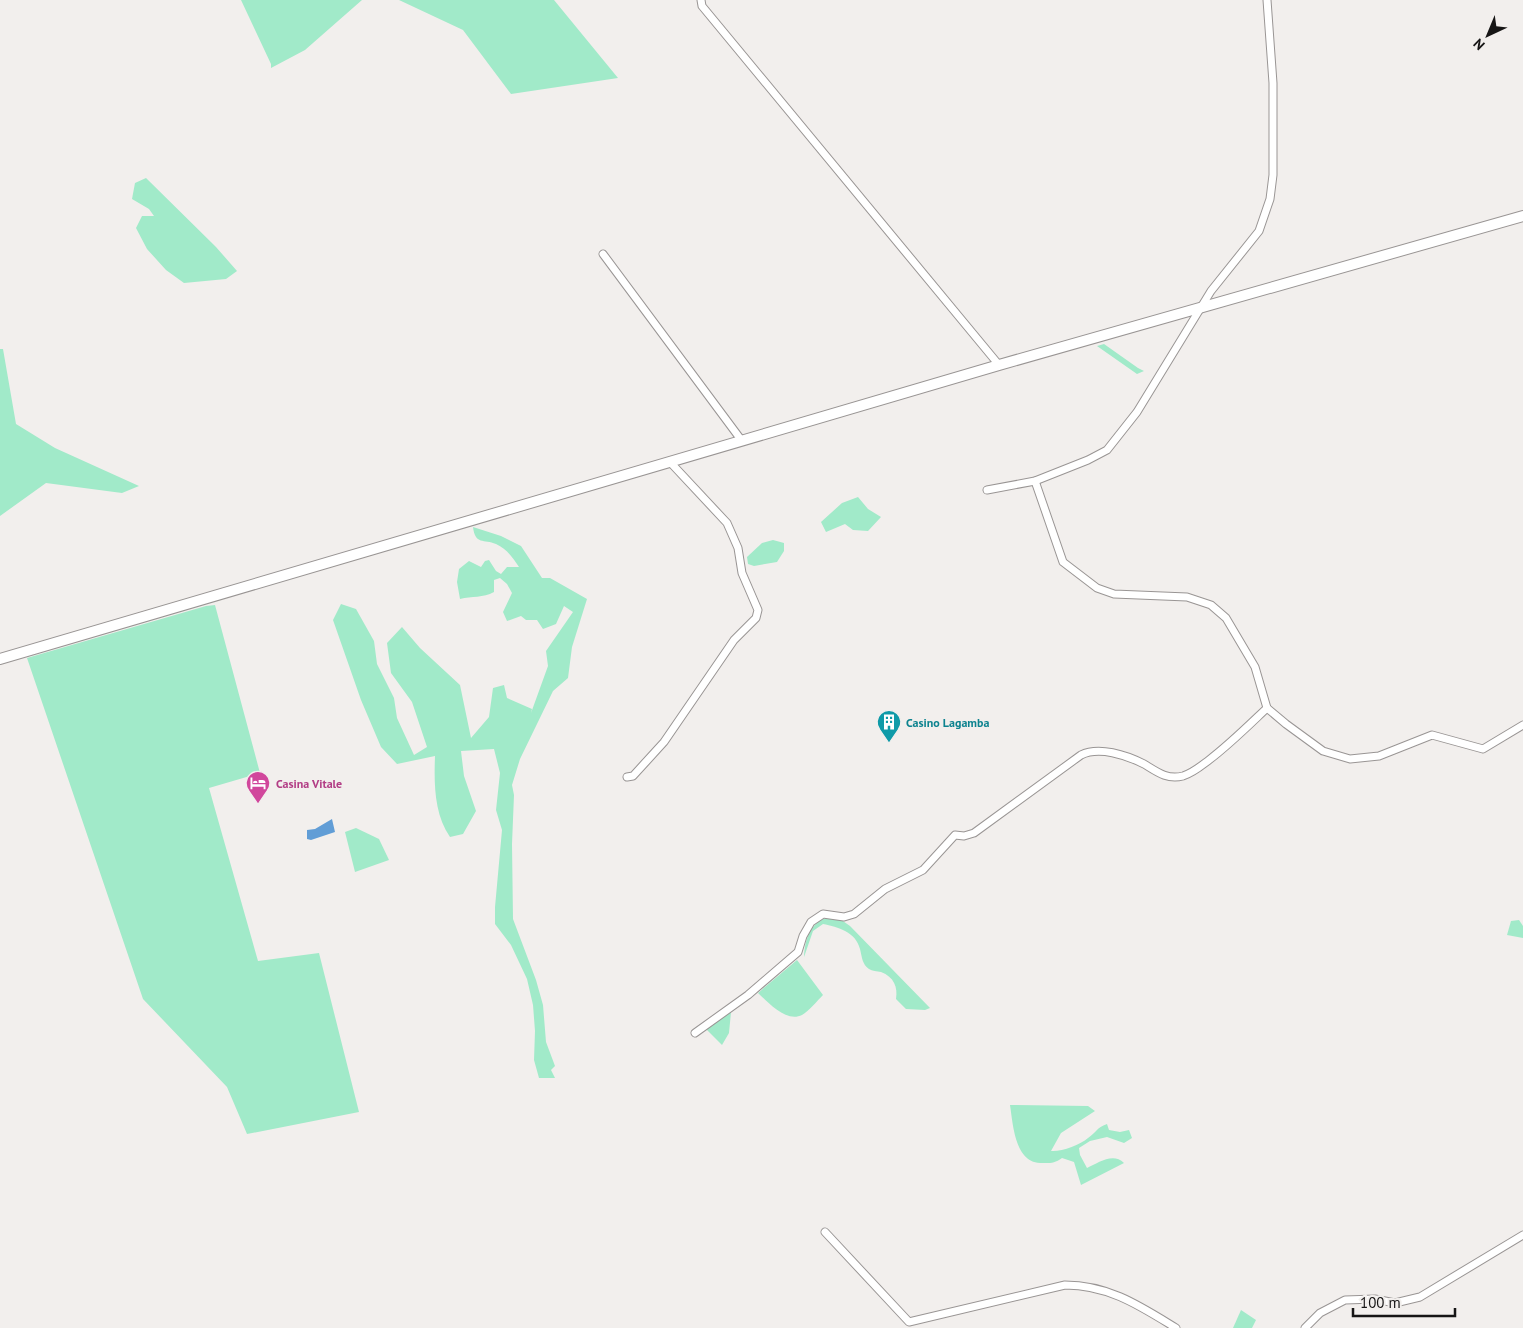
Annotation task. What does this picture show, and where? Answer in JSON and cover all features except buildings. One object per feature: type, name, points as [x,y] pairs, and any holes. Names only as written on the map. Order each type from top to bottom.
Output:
[{"type":"main road","points":[[0,659],[998,365],[1523,216]]},
{"type":"street","points":[[701,0],[702,6],[998,365]]},
{"type":"street","points":[[987,490],[1035,481],[1088,460],[1107,450],[1136,412],[1211,291],[1259,231],[1270,199],[1273,175],[1273,83],[1268,0]]},
{"type":"street","points":[[603,254],[742,441]]},
{"type":"street","points":[[627,777],[633,776],[664,742],[734,640],[756,618],[758,610],[742,573],[738,548],[727,523],[670,462]]},
{"type":"street","points":[[1035,481],[1063,562],[1097,588],[1114,594],[1187,597],[1211,605],[1226,618],[1255,668],[1267,708],[1324,751],[1350,759],[1379,756],[1432,735],[1483,749],[1523,725]]},
{"type":"street","points":[[695,1033],[748,996],[798,952],[803,936],[811,922],[823,914],[844,917],[854,914],[885,889],[923,870],[955,836],[974,833],[1081,755],[1089,751],[1118,754],[1162,775],[1169,777],[1182,776],[1193,771],[1229,745],[1267,708]]},
{"type":"street","points":[[824,1232],[909,1322],[1065,1285],[1082,1285],[1101,1289],[1118,1296],[1176,1328]]},
{"type":"street","points":[[1305,1328],[1320,1313],[1345,1300],[1375,1299],[1395,1303],[1420,1298],[1523,1235]]},
{"type":"green space","points":[[241,0],[362,0],[305,50],[271,68],[271,64]]},
{"type":"green space","points":[[399,0],[554,0],[618,78],[511,94],[463,30]]},
{"type":"green space","points":[[146,178],[216,247],[237,271],[226,279],[184,283],[166,270],[147,249],[136,228],[142,216],[154,216],[149,209],[132,199],[135,183]]},
{"type":"green space","points":[[1104,344],[1144,371],[1137,374],[1097,346]]},
{"type":"green space","points":[[0,349],[3,349],[16,424],[55,448],[139,486],[122,493],[46,483],[0,516]]},
{"type":"green space","points":[[858,497],[868,509],[881,517],[868,531],[853,530],[845,524],[826,532],[821,522],[842,503]]},
{"type":"green space","points":[[473,527],[501,536],[521,546],[542,578],[550,578],[587,599],[572,647],[568,678],[553,691],[520,759],[512,785],[514,795],[512,844],[513,919],[536,980],[543,1005],[546,1042],[555,1066],[551,1070],[555,1078],[539,1078],[534,1060],[535,1031],[533,1005],[527,979],[511,945],[495,924],[502,830],[496,810],[500,773],[494,749],[461,751],[464,776],[476,811],[463,834],[450,837],[441,818],[436,798],[435,756],[397,764],[381,747],[361,700],[333,620],[341,604],[356,609],[374,641],[377,664],[394,698],[397,718],[414,755],[427,747],[412,702],[391,673],[387,643],[402,627],[420,648],[460,685],[471,738],[489,717],[493,688],[504,685],[507,698],[532,709],[531,713],[548,666],[546,651],[573,612],[564,606],[556,624],[543,629],[537,620],[526,620],[521,616],[507,621],[503,612],[512,593],[507,584],[500,578],[494,580],[494,592],[460,599],[457,582],[459,569],[469,561],[481,567],[485,561],[489,560],[496,571],[501,574],[507,567],[519,567],[503,548],[478,539]]},
{"type":"green space","points":[[773,540],[784,543],[784,551],[777,562],[754,566],[748,564],[747,557],[762,543]]},
{"type":"green space","points":[[215,605],[260,773],[209,788],[258,961],[319,953],[359,1112],[247,1134],[227,1087],[143,999],[27,658]]},
{"type":"green space","points":[[356,828],[379,839],[389,860],[355,872],[345,832]]},
{"type":"green space","points":[[822,919],[840,919],[850,926],[930,1008],[925,1010],[906,1009],[896,999],[896,987],[892,980],[885,974],[870,970],[867,967],[858,943],[846,931],[823,924],[813,931],[804,957],[810,931]]},
{"type":"green space","points":[[1519,920],[1523,926],[1523,938],[1507,935],[1511,921]]},
{"type":"green space","points":[[797,960],[823,995],[805,1013],[796,1017],[784,1014],[758,993]]},
{"type":"green space","points":[[731,1012],[729,1033],[722,1045],[706,1029]]},
{"type":"green space","points":[[1010,1105],[1088,1106],[1095,1111],[1061,1133],[1051,1151],[1070,1148],[1107,1124],[1109,1130],[1120,1132],[1129,1130],[1132,1138],[1124,1143],[1107,1137],[1090,1141],[1079,1148],[1080,1155],[1087,1168],[1110,1158],[1115,1158],[1124,1163],[1081,1185],[1074,1162],[1062,1158],[1051,1163],[1032,1161],[1020,1149],[1014,1132]]},
{"type":"green space","points":[[1241,1310],[1256,1320],[1252,1328],[1233,1328]]},
{"type":"water","points":[[332,819],[335,832],[311,840],[307,839],[307,830],[315,829]]},
{"type":"place","name":"Casino Lagamba","points":[[889,743]]},
{"type":"place","name":"Casina Vitale","points":[[258,804]]}]
